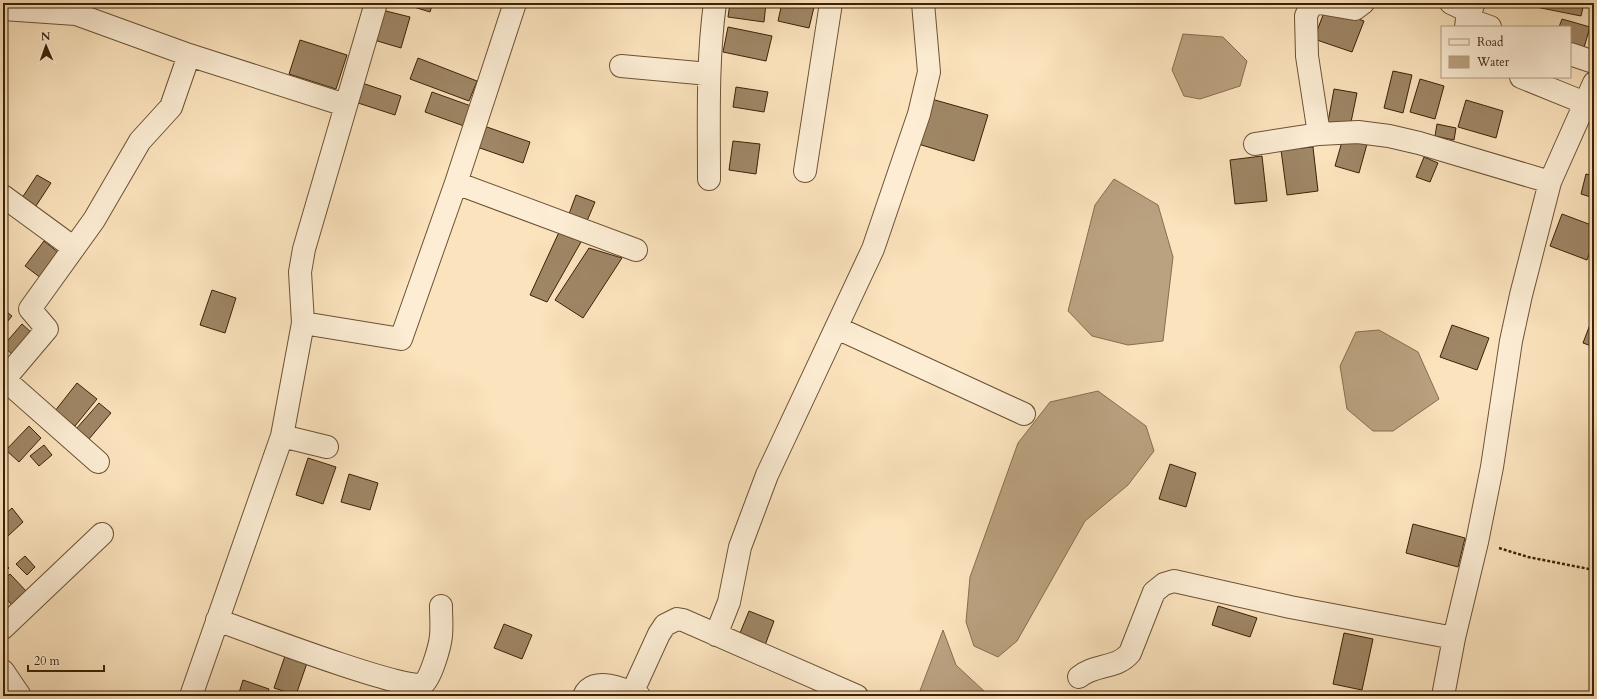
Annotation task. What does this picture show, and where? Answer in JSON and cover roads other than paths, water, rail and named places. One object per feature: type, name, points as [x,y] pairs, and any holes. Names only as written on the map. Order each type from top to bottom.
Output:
[{"type":"street","points":[[191,696],[282,436],[302,323],[300,287],[301,264],[304,249],[376,3]]},
{"type":"street","points":[[302,323],[401,339],[456,183],[515,3]]},
{"type":"street","points":[[709,179],[709,74],[711,30],[715,3]]},
{"type":"street","points":[[805,171],[831,3]]},
{"type":"street","points":[[716,635],[729,602],[740,547],[767,475],[873,249],[919,114],[929,72],[923,3]]},
{"type":"street","points":[[1320,134],[1307,56],[1306,16],[1309,9],[1314,4],[1320,3],[1355,9],[1363,3]]},
{"type":"street","points":[[3,9],[76,14],[189,55],[345,105]]},
{"type":"street","points":[[1466,13],[1488,26]]},
{"type":"street","points":[[1571,54],[1594,62]]},
{"type":"street","points":[[98,462],[4,380],[47,329],[30,310],[94,220],[140,141],[171,107],[189,55]]},
{"type":"street","points":[[621,66],[709,74]]},
{"type":"street","points":[[1523,78],[1585,103]]},
{"type":"street","points":[[1443,696],[1454,638],[1477,542],[1492,467],[1511,341],[1521,295],[1550,182],[1594,83]]},
{"type":"street","points":[[1255,144],[1320,134],[1358,132],[1389,136],[1419,143],[1550,182]]},
{"type":"street","points":[[456,183],[636,250]]},
{"type":"street","points":[[3,196],[74,248]]},
{"type":"street","points":[[837,328],[1024,414]]},
{"type":"street","points":[[282,436],[327,448]]},
{"type":"street","points":[[3,628],[102,534]]},
{"type":"street","points":[[1079,677],[1086,671],[1116,664],[1125,659],[1130,653],[1154,592],[1164,584],[1174,581],[1290,607],[1454,638]]},
{"type":"street","points":[[217,620],[377,676],[413,686],[419,686],[427,678],[441,638],[441,606]]},
{"type":"street","points":[[584,696],[586,691],[596,685],[607,685],[635,694],[659,634],[665,625],[677,619],[683,620],[857,696]]},
{"type":"street","points":[[3,671],[20,696]]},
{"type":"water","points":[[1183,34],[1223,37],[1247,61],[1240,86],[1200,99],[1184,96],[1172,70]]},
{"type":"water","points":[[1114,179],[1158,205],[1173,257],[1163,341],[1128,345],[1092,336],[1068,311],[1095,205]]},
{"type":"water","points":[[1379,330],[1418,352],[1439,399],[1393,431],[1373,431],[1347,409],[1340,366],[1356,332]]},
{"type":"water","points":[[1098,391],[1146,426],[1154,451],[1128,485],[1085,521],[1017,641],[998,657],[974,646],[966,622],[970,577],[1018,443],[1050,402]]},
{"type":"water","points":[[943,630],[956,665],[984,691],[984,696],[918,696]]}]
